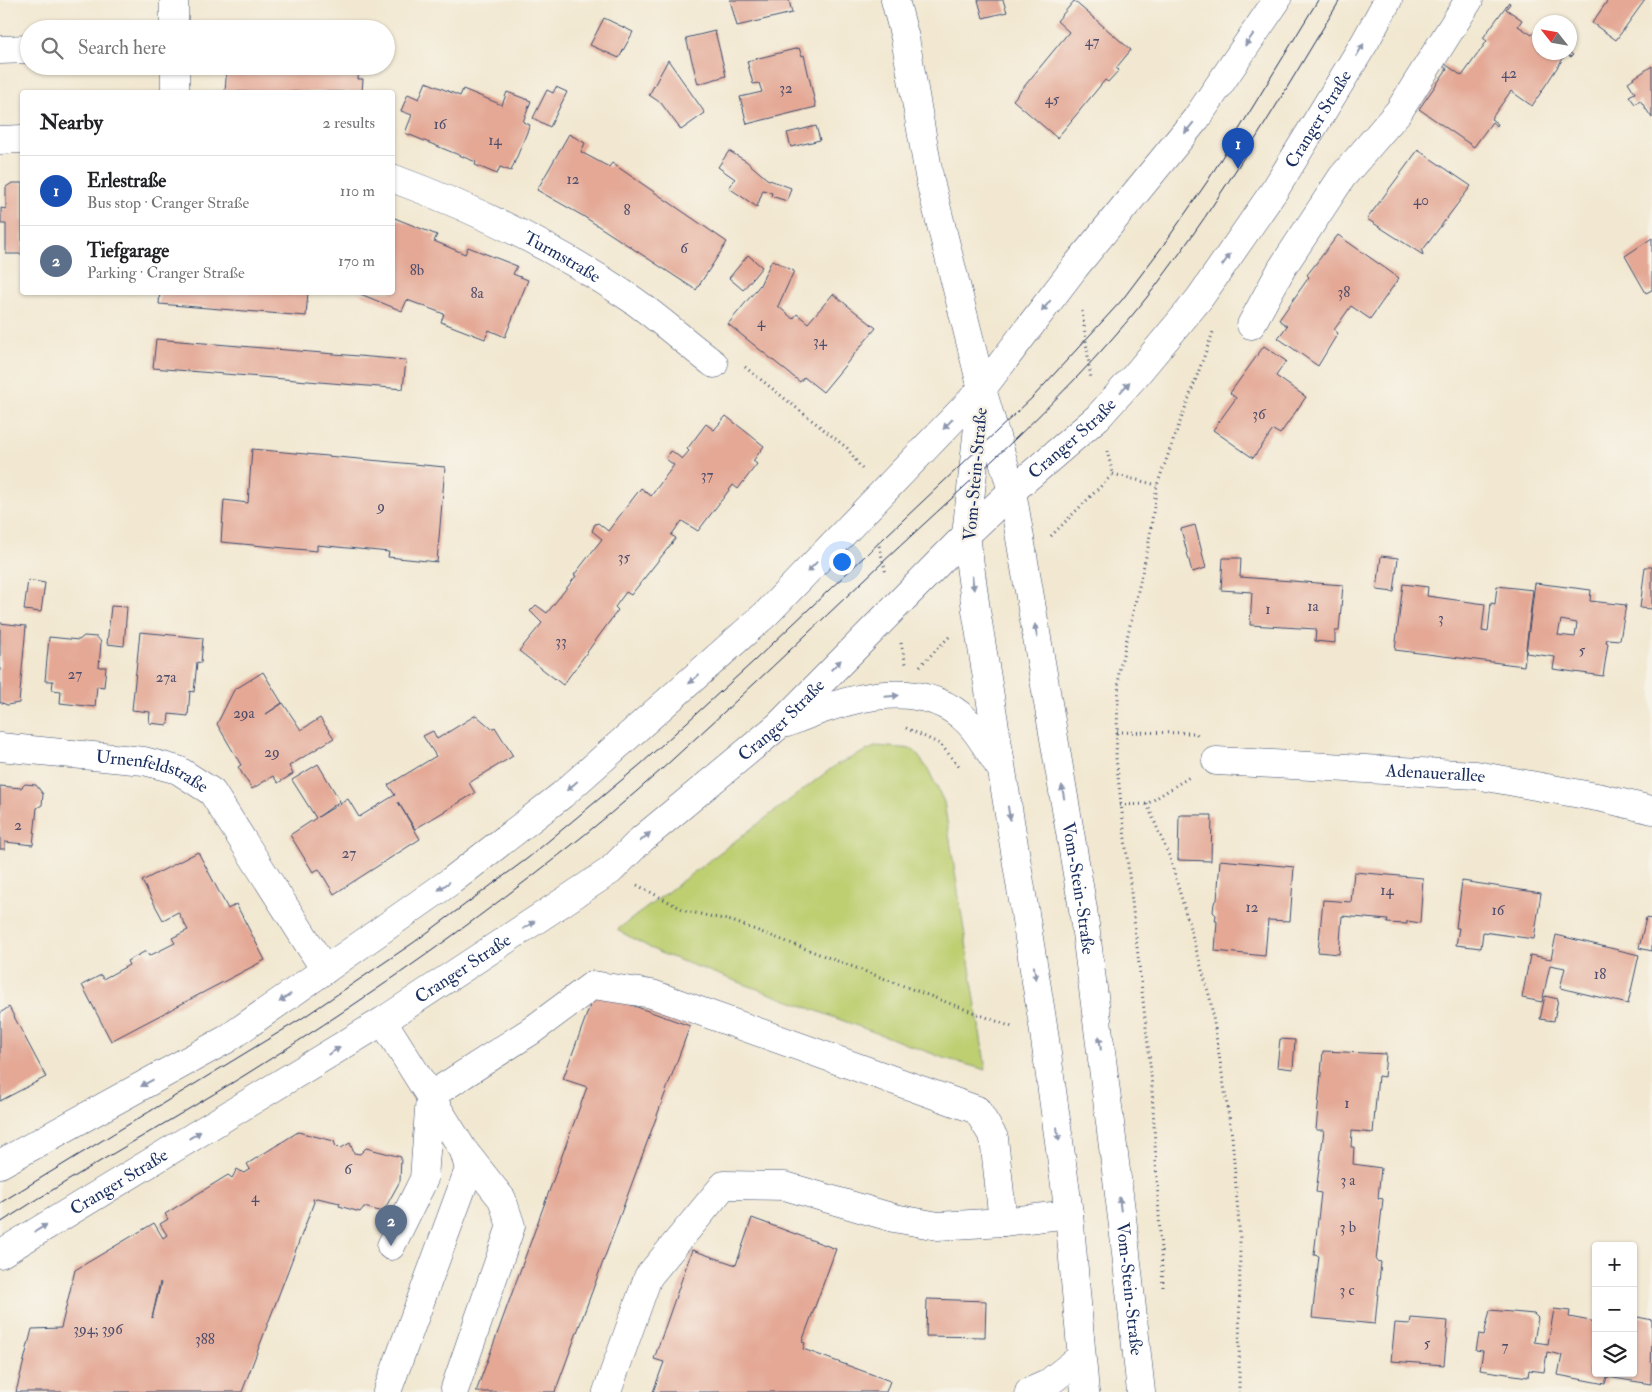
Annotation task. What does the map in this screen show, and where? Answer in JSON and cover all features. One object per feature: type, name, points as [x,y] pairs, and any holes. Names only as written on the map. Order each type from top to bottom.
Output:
[{"type":"main road","points":[[174,0],[174,20]]},
{"type":"main road","name":"Vom-Stein-Straße","points":[[895,0],[905,38],[930,181],[982,388],[1012,491],[1083,909],[1123,1226],[1141,1392]]},
{"type":"main road","points":[[0,1164],[227,1039],[451,881],[562,795],[767,613],[871,507],[982,388],[1075,267],[1196,119],[1277,0]]},
{"type":"main road","name":"Cranger Straße","points":[[0,1254],[383,1021],[610,871],[642,839],[778,726],[966,535],[1012,491],[1098,417],[1199,299],[1276,188],[1365,42],[1388,0]]},
{"type":"main road","points":[[1251,325],[1282,268],[1342,176],[1399,111],[1469,0]]},
{"type":"main road","points":[[0,50],[20,50]]},
{"type":"main road","points":[[175,75],[175,90]]},
{"type":"main road","points":[[0,140],[20,139]]},
{"type":"main road","name":"Turmstraße","points":[[395,179],[429,192],[530,237],[631,299],[714,364]]},
{"type":"main road","name":"Vom-Stein-Straße","points":[[982,388],[966,535],[1043,1025],[1069,1214],[1085,1392]]},
{"type":"main road","points":[[778,726],[828,706],[860,699],[904,695],[934,699],[968,722],[1003,772]]},
{"type":"main road","name":"Urnenfeldstraße","points":[[0,747],[144,761],[178,770],[212,792],[325,970]]},
{"type":"main road","name":"Adenauerallee","points":[[1216,761],[1476,775],[1602,798],[1652,810]]},
{"type":"main road","points":[[430,1096],[531,1031],[593,984],[652,994],[977,1110],[994,1138],[1003,1222]]},
{"type":"main road","points":[[383,1021],[464,1151],[502,1199],[511,1226],[455,1388]]},
{"type":"main road","points":[[391,1246],[424,1179],[430,1096]]},
{"type":"main road","points":[[388,1392],[469,1169],[464,1151]]},
{"type":"main road","points":[[607,1392],[648,1277],[724,1185],[785,1186],[894,1218],[938,1226],[1003,1222],[1069,1214]]},
{"type":"main road","points":[[1029,1392],[1047,1384],[1081,1357]]},
{"type":"path","points":[[1075,267],[1098,417],[1113,474],[1157,485],[1148,548],[1118,672],[1116,758],[1151,1072],[1164,1295]]},
{"type":"path","points":[[714,364],[724,372],[734,358],[847,448],[862,470],[871,507]]},
{"type":"path","points":[[1116,732],[1196,733],[1216,761],[1147,804],[1120,805]]},
{"type":"path","points":[[1147,804],[1170,858],[1210,998],[1231,1127],[1240,1239],[1239,1392]]},
{"type":"path","points":[[610,871],[686,911],[732,921],[1020,1029]]},
{"type":"green space","points":[[877,746],[913,749],[928,769],[944,802],[986,1070],[944,1058],[660,953],[617,930],[836,765]]},
{"type":"building","points":[[730,0],[789,0],[792,13],[737,26]]},
{"type":"building","points":[[978,0],[1003,0],[1007,12],[983,18]]},
{"type":"building","points":[[1608,0],[1645,0],[1616,40],[1592,23]]},
{"type":"building","points":[[1074,1],[1131,50],[1116,68],[1119,70],[1108,82],[1105,80],[1057,138],[1013,100],[1069,32],[1057,21]]},
{"type":"building","points":[[1509,2],[1510,4],[1506,9],[1522,20],[1518,26],[1532,35],[1532,60],[1562,60],[1532,106],[1511,91],[1491,119],[1498,124],[1497,126],[1492,122],[1474,147],[1419,109],[1447,69],[1443,66],[1445,64],[1462,76],[1487,41],[1483,38]]},
{"type":"building","points":[[604,18],[633,32],[619,58],[590,45]]},
{"type":"building","points":[[715,31],[726,76],[698,84],[686,38]]},
{"type":"building","points":[[799,48],[802,56],[804,55],[816,107],[747,124],[740,97],[762,92],[759,83],[753,84],[747,61]]},
{"type":"building","points":[[668,60],[705,113],[681,130],[661,103],[649,95]]},
{"type":"building","points":[[1652,66],[1652,118],[1640,100],[1635,104],[1629,96],[1635,93],[1628,82]]},
{"type":"building","points":[[226,75],[358,75],[358,79],[363,79],[362,90],[225,90]]},
{"type":"building","points":[[426,82],[460,96],[463,89],[502,105],[507,92],[531,101],[523,122],[530,125],[511,171],[500,167],[497,174],[475,165],[476,162],[405,133],[412,115],[401,111],[408,94],[419,99]]},
{"type":"building","points":[[556,87],[567,92],[550,127],[533,118],[547,90],[553,93]]},
{"type":"building","points":[[816,126],[820,140],[791,147],[787,133]]},
{"type":"building","points":[[569,134],[585,143],[581,152],[609,167],[612,163],[727,242],[696,290],[583,216],[537,190]]},
{"type":"building","points":[[1418,150],[1471,186],[1422,251],[1423,255],[1367,219]]},
{"type":"building","points":[[729,151],[746,161],[767,179],[791,188],[787,201],[771,196],[772,193],[763,190],[757,207],[729,188],[735,179],[718,167]]},
{"type":"building","points":[[12,183],[20,183],[20,254],[6,254],[6,224],[1,224],[1,208],[6,209],[6,187]]},
{"type":"building","points":[[395,218],[437,235],[434,241],[465,254],[468,247],[517,266],[513,274],[528,280],[505,337],[489,330],[485,339],[441,322],[444,314],[407,300],[402,311],[363,295],[395,295]]},
{"type":"building","points":[[1338,235],[1399,278],[1370,319],[1351,306],[1334,330],[1338,333],[1318,366],[1278,338],[1287,326],[1279,320],[1309,277],[1307,275]]},
{"type":"building","points":[[1652,238],[1652,290],[1646,293],[1625,256]]},
{"type":"building","points":[[748,255],[762,267],[743,290],[729,278]]},
{"type":"building","points":[[772,260],[794,271],[778,306],[793,319],[797,314],[808,323],[833,294],[876,328],[823,392],[804,377],[800,382],[728,324],[760,285]]},
{"type":"building","points":[[160,295],[308,295],[306,316],[159,304]]},
{"type":"building","points":[[156,339],[406,360],[403,389],[153,368]]},
{"type":"building","points":[[1264,346],[1286,361],[1276,376],[1306,397],[1280,434],[1273,430],[1253,458],[1213,430],[1236,398],[1230,393]]},
{"type":"building","points":[[726,416],[764,446],[753,461],[757,464],[738,489],[733,485],[698,531],[682,521],[671,535],[676,538],[631,595],[626,592],[615,607],[618,610],[563,685],[519,651],[542,623],[530,611],[536,605],[547,613],[576,576],[574,575],[602,539],[592,531],[595,524],[598,523],[608,531],[641,488],[651,496],[674,465],[666,459],[669,452],[672,451],[682,459],[689,451],[687,449],[706,424],[714,430]]},
{"type":"building","points":[[252,449],[445,467],[437,562],[388,557],[389,552],[317,545],[317,551],[221,542],[224,500],[248,503]]},
{"type":"building","points":[[1195,525],[1206,568],[1192,572],[1181,529]]},
{"type":"building","points":[[1381,556],[1398,558],[1394,592],[1377,590]]},
{"type":"building","points":[[1223,558],[1241,558],[1240,577],[1343,585],[1339,631],[1335,631],[1335,643],[1315,641],[1316,629],[1250,625],[1252,592],[1221,590]]},
{"type":"building","points":[[1645,567],[1652,567],[1652,609],[1640,608]]},
{"type":"building","points":[[28,580],[45,583],[41,612],[24,610]]},
{"type":"building","points":[[1535,583],[1591,590],[1590,601],[1626,605],[1620,640],[1607,639],[1606,642],[1608,643],[1603,676],[1553,669],[1555,657],[1526,653]],"holes":[[[1561,620],[1577,623],[1575,637],[1558,635]]]},
{"type":"building","points":[[1403,584],[1428,587],[1427,596],[1485,604],[1482,631],[1488,632],[1491,603],[1495,604],[1497,586],[1533,590],[1524,666],[1395,650]]},
{"type":"building","points":[[111,606],[127,607],[124,646],[107,644]]},
{"type":"building","points":[[0,623],[26,626],[19,703],[7,705],[0,702]]},
{"type":"building","points":[[140,632],[203,638],[201,663],[197,662],[194,692],[190,691],[188,716],[169,714],[168,725],[149,723],[150,712],[132,710]]},
{"type":"building","points":[[84,636],[97,637],[101,642],[99,667],[106,667],[104,687],[97,686],[95,707],[60,703],[61,691],[52,690],[53,681],[45,681],[49,637],[79,640]]},
{"type":"building","points":[[263,672],[282,703],[266,714],[283,703],[301,730],[320,718],[334,738],[289,766],[293,774],[278,783],[273,776],[252,789],[238,767],[241,765],[217,724],[234,690]]},
{"type":"building","points":[[476,715],[492,729],[495,727],[513,756],[469,783],[475,793],[415,829],[398,802],[420,839],[334,894],[319,869],[313,872],[290,835],[316,818],[292,780],[318,764],[340,801],[318,817],[348,799],[359,817],[395,795],[388,785],[436,756],[423,736],[433,731],[437,739]]},
{"type":"building","points":[[25,784],[36,785],[43,794],[42,805],[37,808],[33,845],[5,842],[5,849],[0,849],[0,786],[21,788]]},
{"type":"building","points":[[1179,815],[1212,815],[1211,861],[1178,860]]},
{"type":"building","points":[[198,852],[228,909],[236,904],[265,960],[111,1041],[82,985],[101,975],[103,979],[129,965],[127,961],[146,951],[149,956],[175,943],[172,938],[188,930],[178,912],[163,920],[142,881]]},
{"type":"building","points":[[1220,860],[1294,867],[1290,921],[1268,920],[1265,956],[1215,951],[1217,921],[1215,921],[1216,915],[1213,912],[1214,903],[1217,900]]},
{"type":"building","points":[[1354,872],[1423,878],[1420,923],[1407,921],[1407,924],[1387,923],[1388,920],[1342,916],[1339,954],[1318,952],[1323,900],[1351,902]]},
{"type":"building","points":[[1462,881],[1541,893],[1534,939],[1483,932],[1481,948],[1456,945],[1459,928],[1456,928]]},
{"type":"building","points":[[1646,918],[1652,919],[1652,951],[1639,948]]},
{"type":"building","points":[[1556,935],[1639,955],[1628,1004],[1560,988],[1565,968],[1550,965],[1542,1002],[1522,998],[1530,955],[1551,959]]},
{"type":"building","points":[[595,992],[690,1026],[555,1392],[476,1392],[587,1087],[563,1079]]},
{"type":"building","points":[[1545,996],[1558,999],[1554,1021],[1540,1019]]},
{"type":"building","points":[[9,1007],[46,1077],[0,1101],[0,1013]]},
{"type":"building","points":[[1280,1039],[1295,1040],[1293,1069],[1277,1067]]},
{"type":"building","points":[[1323,1051],[1386,1054],[1384,1077],[1378,1076],[1373,1133],[1352,1131],[1351,1147],[1354,1147],[1353,1164],[1381,1168],[1378,1198],[1383,1199],[1376,1261],[1381,1262],[1375,1324],[1312,1318],[1319,1256],[1314,1255],[1321,1193],[1316,1192],[1324,1130],[1316,1130]]},
{"type":"building","points":[[298,1132],[334,1141],[336,1147],[341,1148],[350,1143],[354,1153],[360,1154],[366,1148],[401,1157],[400,1181],[383,1212],[364,1207],[360,1212],[339,1206],[340,1203],[317,1198],[313,1199],[314,1202],[242,1392],[16,1392],[32,1329],[61,1328],[75,1270],[154,1223],[163,1238],[167,1235],[160,1224],[168,1219],[165,1214],[228,1175],[232,1178],[237,1169],[244,1173],[250,1169],[247,1164]],"holes":[[[160,1282],[161,1283],[152,1318]]]},
{"type":"building","points":[[752,1218],[836,1249],[802,1342],[805,1343],[803,1349],[890,1381],[886,1392],[653,1392],[664,1362],[654,1359],[692,1250],[736,1265]]},
{"type":"building","points":[[927,1299],[986,1301],[985,1337],[926,1336]]},
{"type":"building","points":[[1554,1309],[1570,1311],[1569,1317],[1592,1321],[1592,1377],[1607,1377],[1605,1384],[1558,1375],[1562,1355],[1547,1352],[1544,1372],[1529,1370],[1528,1377],[1480,1370],[1483,1351],[1476,1350],[1479,1334],[1484,1335],[1490,1310],[1534,1314],[1538,1318],[1534,1342],[1548,1344]]},
{"type":"building","points":[[1637,1317],[1652,1320],[1651,1384],[1607,1377],[1637,1377]]},
{"type":"building","points":[[1411,1318],[1448,1321],[1444,1365],[1391,1361],[1395,1323],[1410,1324]]},
{"type":"tram line","points":[[0,1203],[301,1019],[413,943],[528,858],[641,764],[754,661],[1034,396],[1122,300],[1207,182],[1318,0]]},
{"type":"tram line","points":[[0,1223],[245,1075],[376,990],[532,876],[585,835],[661,770],[1025,430],[1092,361],[1155,287],[1205,217],[1251,146],[1340,0]]},
{"type":"place","name":"Erlestraße","points":[[1238,169]]},
{"type":"place","name":"Tiefgarage","points":[[391,1246]]}]
